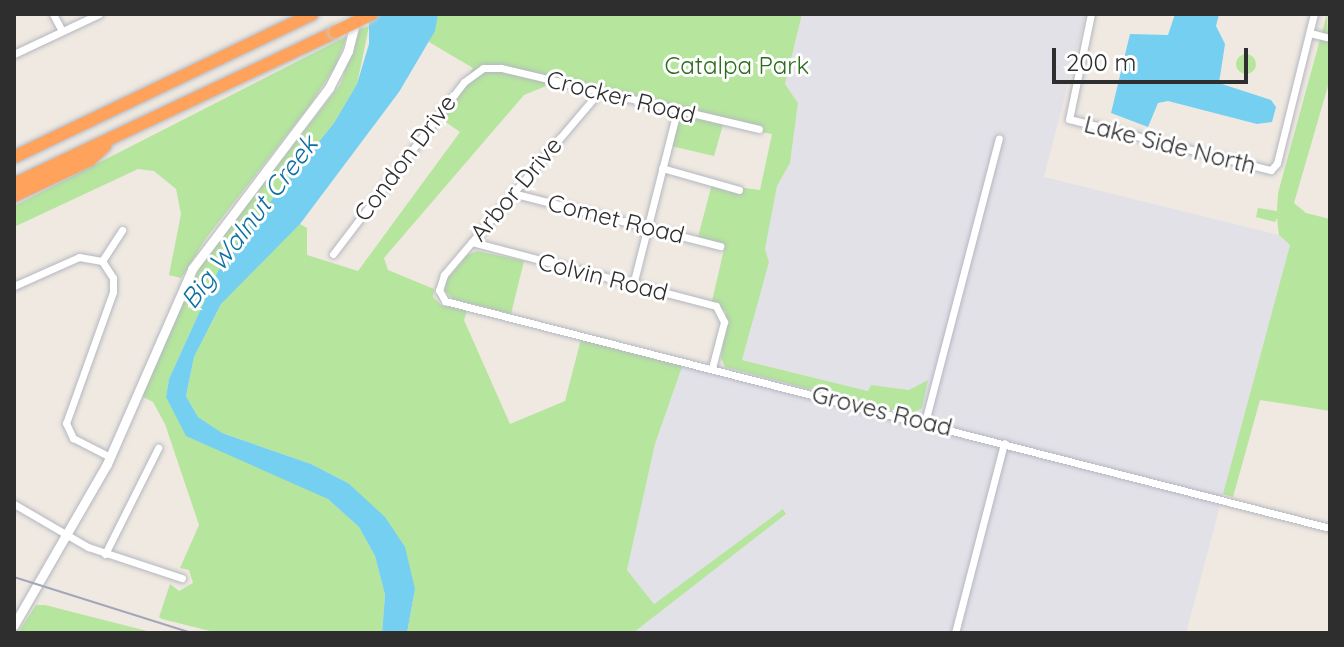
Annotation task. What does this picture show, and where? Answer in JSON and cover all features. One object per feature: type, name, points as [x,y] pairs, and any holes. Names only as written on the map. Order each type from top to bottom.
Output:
[{"type":"highway","points":[[14,157],[312,14]]},
{"type":"highway","points":[[14,184],[372,14]]},
{"type":"highway","points":[[14,151],[84,123]]},
{"type":"highway","points":[[14,196],[90,160],[118,136]]},
{"type":"street","points":[[53,14],[62,31]]},
{"type":"street","points":[[14,54],[99,14]]},
{"type":"street","points":[[14,625],[110,457],[192,269],[329,88],[348,51],[357,14]]},
{"type":"street","name":"Lake Side North","points":[[1091,14],[1067,117],[1274,169],[1310,33]]},
{"type":"street","points":[[1314,14],[1310,33],[1330,38]]},
{"type":"street","name":"Crocker Road","points":[[483,68],[759,129]]},
{"type":"street","name":"Condon Drive","points":[[333,254],[464,82],[483,68]]},
{"type":"street","name":"Arbor Drive","points":[[439,290],[444,275],[599,92]]},
{"type":"street","points":[[633,285],[677,111]]},
{"type":"street","points":[[925,422],[999,138]]},
{"type":"street","points":[[662,168],[739,190]]},
{"type":"street","name":"Comet Road","points":[[512,193],[720,246]]},
{"type":"street","points":[[102,261],[122,230]]},
{"type":"street","name":"Colvin Road","points":[[472,242],[716,306],[724,322],[712,368]]},
{"type":"street","points":[[14,286],[79,257],[102,261],[113,278],[113,292],[66,423],[73,438],[110,457]]},
{"type":"street","name":"Groves Road","points":[[439,290],[449,303],[925,422],[1330,528]]},
{"type":"street","points":[[955,633],[1004,443]]},
{"type":"street","points":[[105,554],[158,448]]},
{"type":"street","points":[[14,504],[66,536],[105,554],[182,578]]},
{"type":"shaded area","points":[[802,14],[1086,14],[1044,177],[1279,235],[1290,245],[1186,633],[633,633],[786,514],[783,509],[654,604],[627,570],[655,444],[683,364],[725,367],[908,415],[909,390],[871,385],[869,391],[742,360],[769,262],[765,249],[777,186],[790,163],[798,103],[785,84]]},
{"type":"green space","name":"Catalpa Park","points":[[438,14],[802,14],[785,84],[798,103],[790,163],[777,186],[765,249],[769,262],[742,360],[868,391],[871,385],[909,390],[928,380],[922,408],[908,415],[725,367],[721,358],[726,312],[712,301],[725,245],[698,237],[712,184],[760,190],[772,134],[723,125],[714,156],[671,146],[677,113],[551,84],[524,95],[384,258],[388,270],[434,289],[433,297],[441,305],[467,311],[464,320],[510,424],[565,401],[581,339],[683,364],[655,444],[627,570],[654,604],[783,509],[786,514],[633,633],[407,633],[415,589],[348,483],[311,464],[222,433],[198,417],[186,396],[194,357],[221,304],[255,266],[300,224],[307,228],[307,255],[358,271],[460,132],[440,118],[473,68],[429,42]]},
{"type":"green space","points":[[1327,14],[1330,79],[1294,203],[1306,213],[1330,219],[1330,411],[1260,400],[1233,497],[1223,494],[1290,245],[1279,235],[1277,218],[1275,222],[1256,217],[1258,208],[1277,211],[1278,193]]},
{"type":"green space","points":[[369,26],[357,84],[334,123],[223,260],[169,379],[166,397],[328,499],[359,527],[375,556],[385,595],[382,633],[218,633],[162,619],[159,617],[170,584],[179,591],[193,583],[189,570],[180,568],[199,525],[165,424],[153,402],[141,396],[182,298],[207,256],[340,85],[360,29]]},
{"type":"green space","points":[[347,36],[335,67],[310,105],[207,237],[181,278],[169,275],[181,214],[176,189],[154,171],[138,169],[14,227],[14,206]]},
{"type":"green space","points":[[1246,54],[1253,57],[1256,64],[1253,71],[1246,74],[1239,71],[1236,64],[1239,57]]},
{"type":"green space","points":[[477,251],[524,261],[511,314],[453,299],[445,291],[445,282],[467,255]]},
{"type":"green space","points":[[36,605],[45,605],[155,633],[18,633]]},
{"type":"water","points":[[369,14],[438,14],[435,31],[399,92],[300,224],[221,304],[194,357],[186,396],[198,417],[222,433],[311,464],[348,483],[385,517],[405,547],[415,589],[407,633],[382,633],[385,595],[375,556],[359,527],[328,499],[186,436],[166,397],[169,379],[223,260],[334,123],[357,84],[369,44]]},
{"type":"water","points":[[1175,14],[1219,14],[1216,26],[1225,44],[1219,83],[1271,100],[1276,107],[1272,122],[1257,124],[1168,101],[1158,103],[1148,127],[1111,113],[1130,34],[1168,35]]},
{"type":"railway","points":[[14,577],[192,633]]},
{"type":"water label","name":"Big Walnut Creek","points":[[249,222]]}]
